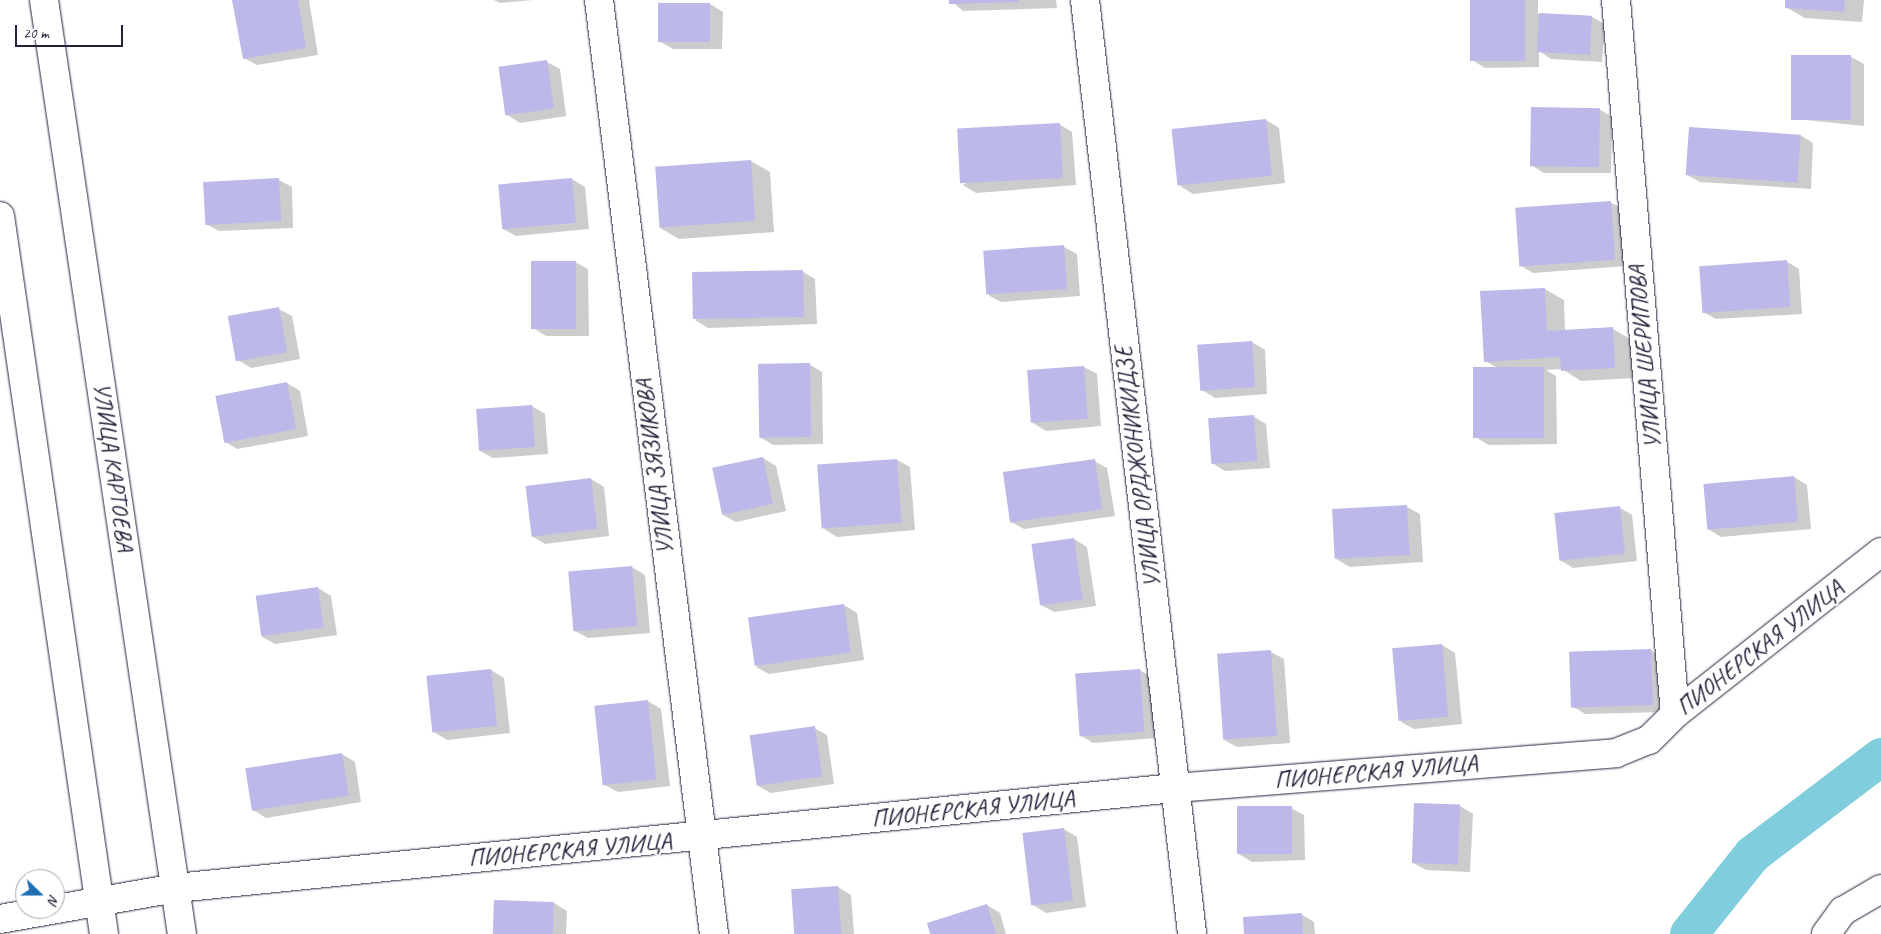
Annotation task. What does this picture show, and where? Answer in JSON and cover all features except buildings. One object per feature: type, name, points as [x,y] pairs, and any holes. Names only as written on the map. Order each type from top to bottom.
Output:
[{"type":"street","name":"УЛИЦА КАРТОЕВА","points":[[44,0],[182,934]]},
{"type":"street","name":"УЛИЦА ЗЯЗИКОВА","points":[[599,0],[700,838],[714,934]]},
{"type":"street","name":"УЛИЦА ОРДЖОНИКИДЗЕ","points":[[1085,0],[1192,934]]},
{"type":"street","name":"УЛИЦА ШЕРИПОВА","points":[[1616,0],[1675,714]]},
{"type":"street","points":[[0,216],[4,277],[104,934]]},
{"type":"street","name":"ПИОНЕРСКАЯ УЛИЦА","points":[[0,920],[176,888],[700,838],[1175,788],[1616,753],[1649,740],[1675,714],[1881,552]]},
{"type":"street","points":[[1826,934],[1843,911],[1881,889]]},
{"type":"waterway","points":[[1689,934],[1752,855],[1881,757]]}]
